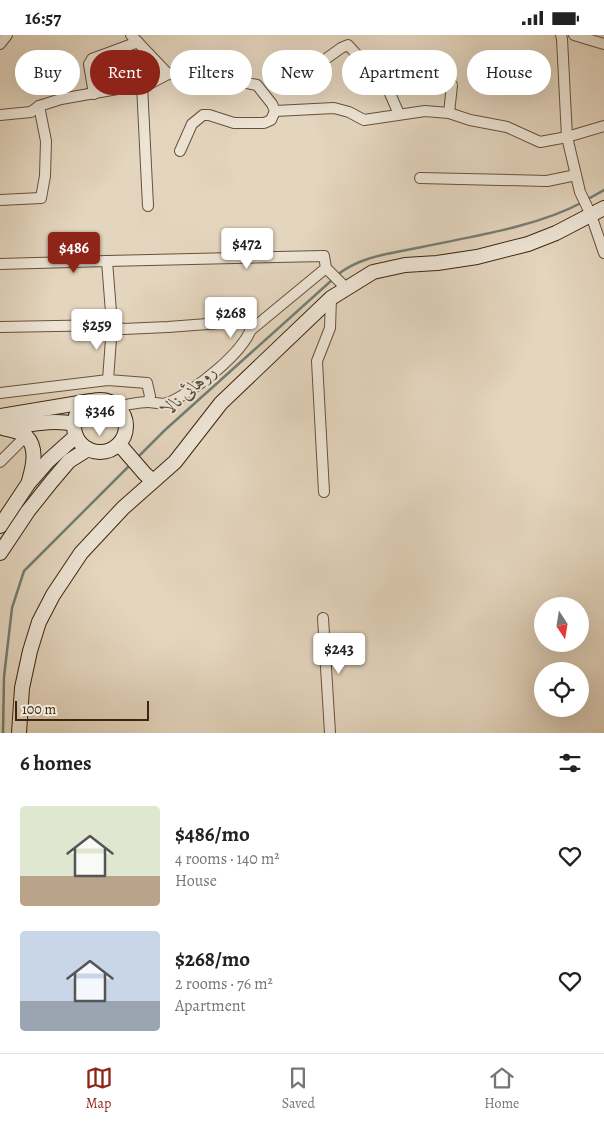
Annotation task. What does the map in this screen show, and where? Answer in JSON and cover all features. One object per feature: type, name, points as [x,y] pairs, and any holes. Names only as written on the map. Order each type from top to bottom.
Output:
[{"type":"street","points":[[0,44],[7,35]]},
{"type":"street","points":[[561,35],[567,137],[580,192],[604,253]]},
{"type":"street","points":[[574,35],[604,44]]},
{"type":"street","points":[[110,50],[134,38],[168,74]]},
{"type":"street","points":[[332,54],[348,45],[388,89],[399,114]]},
{"type":"street","points":[[160,78],[168,74],[201,75],[258,85],[275,111],[271,119],[264,123],[234,123],[209,115],[202,115],[192,124],[180,151]]},
{"type":"street","points":[[0,115],[31,112],[39,106],[61,99],[90,94]]},
{"type":"street","points":[[142,95],[148,206]]},
{"type":"street","points":[[449,113],[451,95]]},
{"type":"street","points":[[0,200],[41,198],[45,176],[46,141],[39,106]]},
{"type":"street","points":[[275,111],[334,108],[349,112],[364,120],[425,111],[449,113],[470,120],[507,127],[540,142],[567,137],[604,126]]},
{"type":"street","points":[[420,179],[547,181],[576,175]]},
{"type":"street","points":[[18,733],[22,688],[39,622],[53,595],[80,553],[149,478],[175,462],[221,403],[344,286],[372,272],[405,265],[437,263],[477,257],[528,244],[556,233],[589,211],[604,208]]},
{"type":"street","points":[[0,263],[324,256],[328,269],[344,286]]},
{"type":"street","points":[[107,261],[112,325],[108,379]]},
{"type":"street","points":[[118,406],[148,402],[166,404],[192,390],[219,368],[242,345],[252,330],[328,269]]},
{"type":"street","points":[[324,492],[317,361],[330,327],[331,298]]},
{"type":"street","points":[[0,327],[112,325],[123,329],[246,321],[252,323],[252,330]]},
{"type":"street","points":[[0,393],[108,379],[147,383],[150,396],[148,402]]},
{"type":"street","points":[[1,424],[93,401],[110,402],[118,406],[123,413],[126,429],[124,437],[119,444],[104,452],[96,452],[81,444],[75,430],[77,414],[84,406],[93,401]]},
{"type":"street","points":[[1,424],[64,422],[75,430]]},
{"type":"street","points":[[1,424],[26,436],[31,445],[34,458],[28,484]]},
{"type":"street","points":[[0,526],[28,484],[75,430]]},
{"type":"street","points":[[0,462],[26,436]]},
{"type":"street","points":[[119,444],[149,478]]},
{"type":"street","points":[[0,553],[28,511],[52,481],[69,461],[88,449]]},
{"type":"street","points":[[323,619],[330,733]]},
{"type":"waterway","name":"روہائی نالا","points":[[588,199],[604,190]]},
{"type":"waterway","name":"روہائی نالا","points":[[336,276],[355,264],[377,256],[483,235],[525,224],[565,211],[583,202]]},
{"type":"waterway","name":"روہائی نالا","points":[[137,458],[165,430],[332,280]]},
{"type":"waterway","name":"روہائی نالا","points":[[3,733],[4,677],[12,608],[24,571],[131,464]]}]
